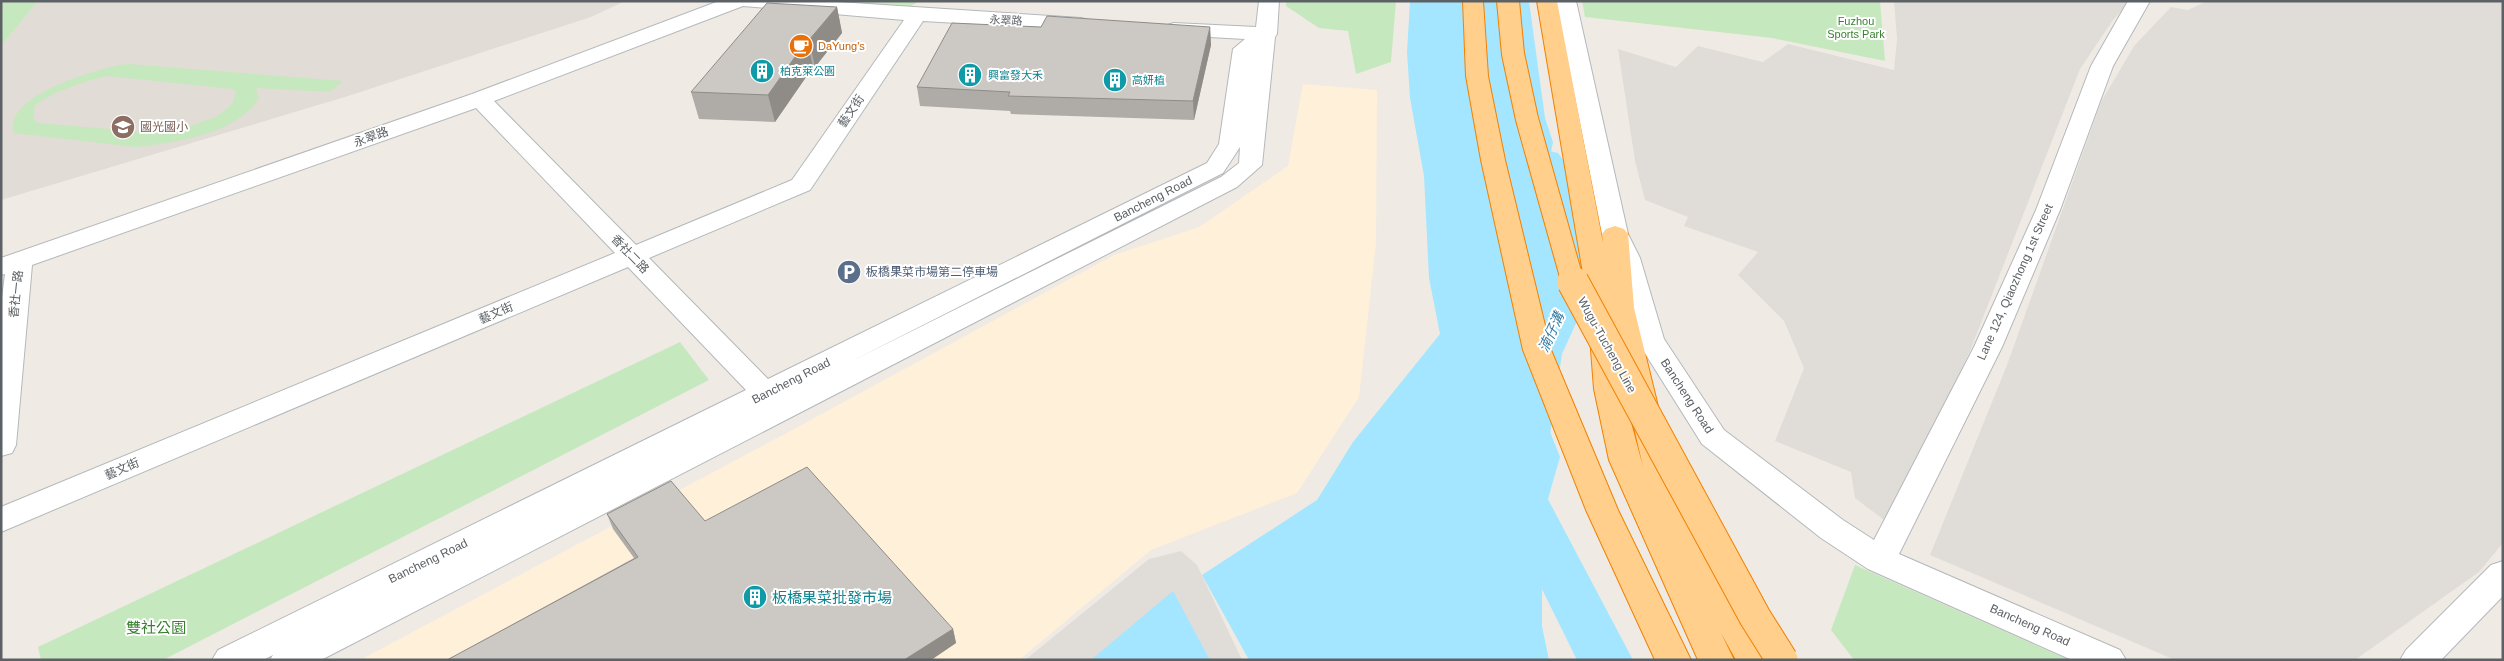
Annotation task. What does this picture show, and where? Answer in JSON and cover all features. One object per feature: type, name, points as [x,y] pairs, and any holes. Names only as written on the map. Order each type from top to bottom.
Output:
[{"type":"highway","points":[[1473,1],[1477,76],[1493,160],[1537,350],[1602,510],[1673,660]]},
{"type":"highway","name":"Wugu-Tucheng Line","points":[[1508,1],[1513,54],[1527,119],[1574,286],[1755,617],[1782,660]]},
{"type":"highway","points":[[1547,1],[1600,297],[1608,389],[1624,460],[1716,660]]},
{"type":"highway","points":[[1615,234],[1622,308],[1660,476],[1728,613],[1755,660]]},
{"type":"street","name":"永翠路","points":[[10,265],[480,98],[738,1]]},
{"type":"street","name":"永翠路","points":[[746,1],[917,15],[1102,26]]},
{"type":"street","name":"Bancheng Road","points":[[230,660],[773,402],[1229,182],[1250,165],[1270,1]]},
{"type":"street","name":"Bancheng Road","points":[[1566,1],[1615,234],[1626,258],[1650,339],[1713,437],[1832,529],[1880,560],[2108,660]]},
{"type":"street","name":"Lane 124, Qiaozhong 1st Street","points":[[1880,560],[1988,347],[2048,210],[2102,66],[2136,3],[2140,1]]},
{"type":"street","name":"藝文街","points":[[1,520],[801,185],[917,15]]},
{"type":"street","points":[[1150,28],[1267,34]]},
{"type":"street","name":"香社二路","points":[[480,98],[773,402]]},
{"type":"street","name":"香社一路","points":[[1,445],[10,265]]},
{"type":"street","name":"Bancheng Road","points":[[288,660],[773,402]]},
{"type":"street","points":[[2418,660],[2503,574]]},
{"type":"shaded area","name":"國光國小","points":[[38,1],[625,1],[591,17],[345,97],[1,200],[1,46]]},
{"type":"shaded area","points":[[1894,1],[2131,1],[2113,20],[2080,69],[1970,351],[1888,523],[1855,498],[1851,472],[1775,441],[1804,368],[1784,321],[1738,275],[1758,252],[1684,226],[1688,217],[1645,200],[1635,161],[1618,49],[1676,67],[1698,46],[1763,62],[1788,44],[1894,70],[1897,39]]},
{"type":"shaded area","points":[[2207,1],[2503,1],[2503,543],[2479,572],[2355,660],[2175,660],[1930,555],[2007,365],[2101,102],[2134,46],[2171,7],[2188,10]]},
{"type":"shaded area","name":"板橋果菜批發市場","points":[[1303,84],[1377,90],[1376,243],[1359,397],[1297,493],[1151,550],[1019,660],[360,660],[796,428],[1114,255],[1199,227],[1288,166]]},
{"type":"shaded area","points":[[1181,551],[1197,565],[1242,660],[1025,660],[1149,559]]},
{"type":"green space","points":[[1,1],[38,1],[1,46]]},
{"type":"green space","points":[[823,1],[919,1],[905,10]]},
{"type":"green space","points":[[1286,1],[1396,1],[1391,62],[1356,74],[1348,31],[1319,28],[1286,6]]},
{"type":"green space","name":"Fuzhou Sports Park","points":[[1582,1],[1880,1],[1885,61],[1772,38],[1585,17]]},
{"type":"green space","points":[[128,64],[343,81],[330,92],[256,88],[259,98],[249,110],[236,120],[204,134],[168,143],[136,147],[14,133],[14,119],[23,106],[39,95],[79,76]],"holes":[[[107,76],[233,89],[236,93],[232,104],[218,116],[169,132],[156,133],[38,123],[33,118],[35,105],[43,100],[70,87]]]},
{"type":"green space","name":"雙社公園","points":[[680,342],[709,380],[163,660],[41,660],[38,647]]},
{"type":"green space","points":[[1855,565],[2069,660],[1854,660],[1831,630]]},
{"type":"water","points":[[1410,1],[1529,1],[1545,118],[1553,142],[1549,162],[1546,206],[1567,307],[1528,376],[1560,457],[1542,520],[1542,626],[1549,660],[1249,660],[1202,575],[1317,500],[1353,442],[1440,334],[1429,278],[1424,176],[1410,98],[1407,52]]},
{"type":"water","points":[[1173,591],[1210,660],[1091,660]]},
{"type":"building","points":[[767,3],[837,7],[807,40],[768,95],[691,92]]},
{"type":"building","points":[[1047,16],[1210,27],[1193,101],[1008,96],[1010,92],[917,87],[952,23],[1041,27]]},
{"type":"building","name":"板橋果菜批發市場","points":[[807,467],[953,629],[904,660],[447,660],[638,557],[607,514],[671,481],[705,521]]},
{"type":"waterway","name":"湳仔溝","points":[[1545,161],[1553,195],[1588,253],[1540,354],[1517,488],[1605,660]]},
{"type":"place","name":"DaYung's","points":[[801,46]]},
{"type":"place","name":"柏克萊公園","points":[[762,71]]},
{"type":"place","name":"興富發大禾","points":[[970,75]]},
{"type":"place","name":"高妍植","points":[[1115,80]]},
{"type":"place","name":"國光國小","points":[[123,127]]},
{"type":"place","name":"板橋果菜市場第二停車場","points":[[849,272]]},
{"type":"place","name":"板橋果菜批發市場","points":[[755,597]]}]
